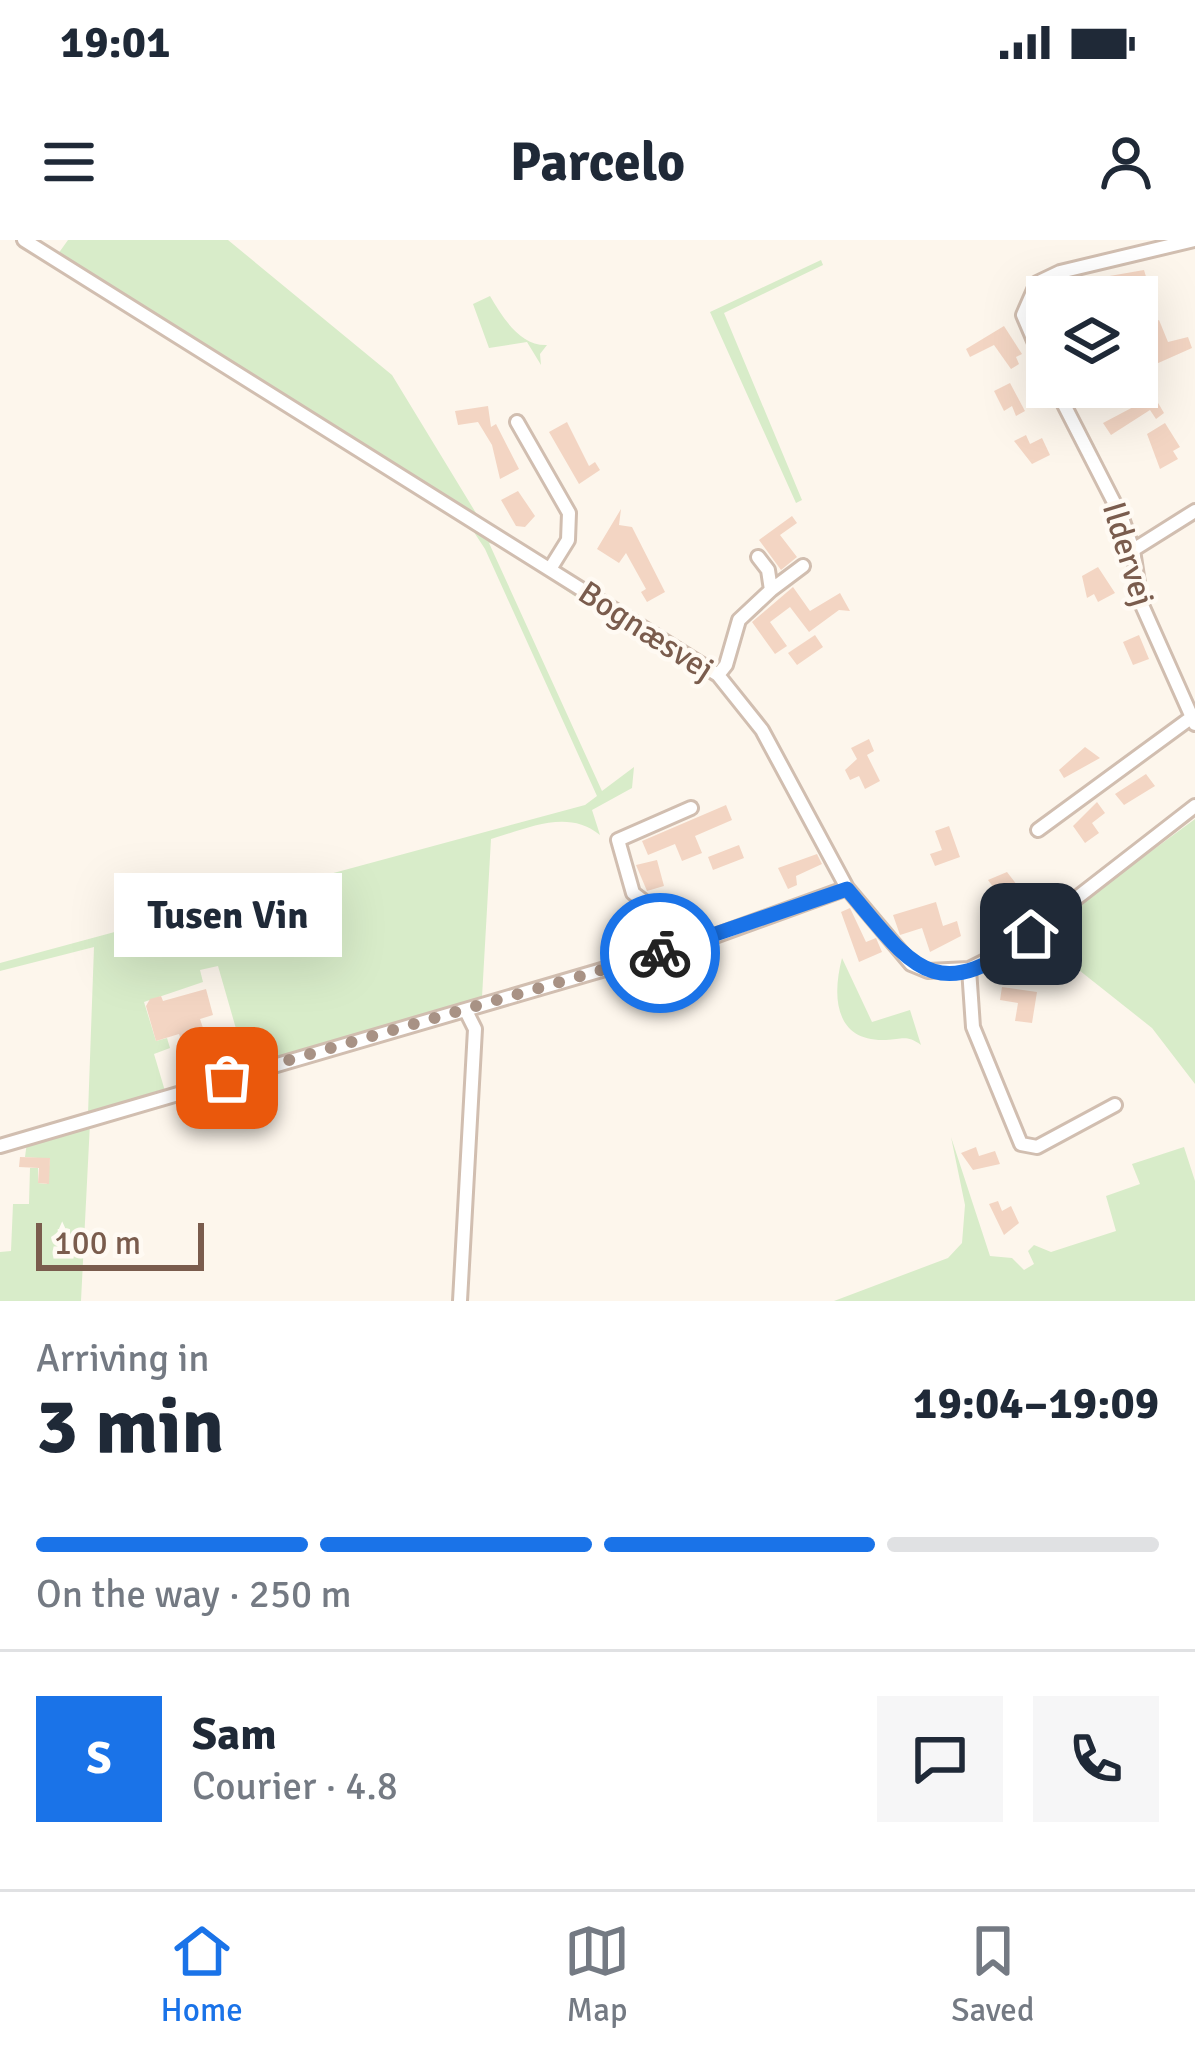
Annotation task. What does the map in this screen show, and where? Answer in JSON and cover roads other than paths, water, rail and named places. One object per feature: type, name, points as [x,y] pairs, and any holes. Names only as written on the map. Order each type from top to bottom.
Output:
[{"type":"street","name":"Bognæsvej","points":[[24,240],[718,675],[762,730],[847,889],[911,964],[939,971],[969,969]]},
{"type":"street","points":[[1052,276],[1194,240]]},
{"type":"street","name":"Ildervej","points":[[1065,408],[1133,550],[1141,603],[1193,721]]},
{"type":"street","points":[[517,422],[569,513],[568,540],[550,569]]},
{"type":"street","points":[[1133,550],[1195,511]]},
{"type":"street","points":[[758,556],[768,570],[771,590]]},
{"type":"street","points":[[718,675],[726,665],[739,620],[803,566]]},
{"type":"street","points":[[1038,830],[1193,721]]},
{"type":"street","points":[[1115,1105],[1037,1147],[1021,1144],[973,1027],[969,969],[1015,946],[1195,806]]},
{"type":"street","points":[[668,951],[655,910],[633,893],[618,840],[691,808]]},
{"type":"street","points":[[0,1146],[668,951],[847,889]]},
{"type":"street","points":[[460,1301],[475,1029],[466,1011]]},
{"type":"place","name":"Tusen Vin","points":[[227,1078]]}]
